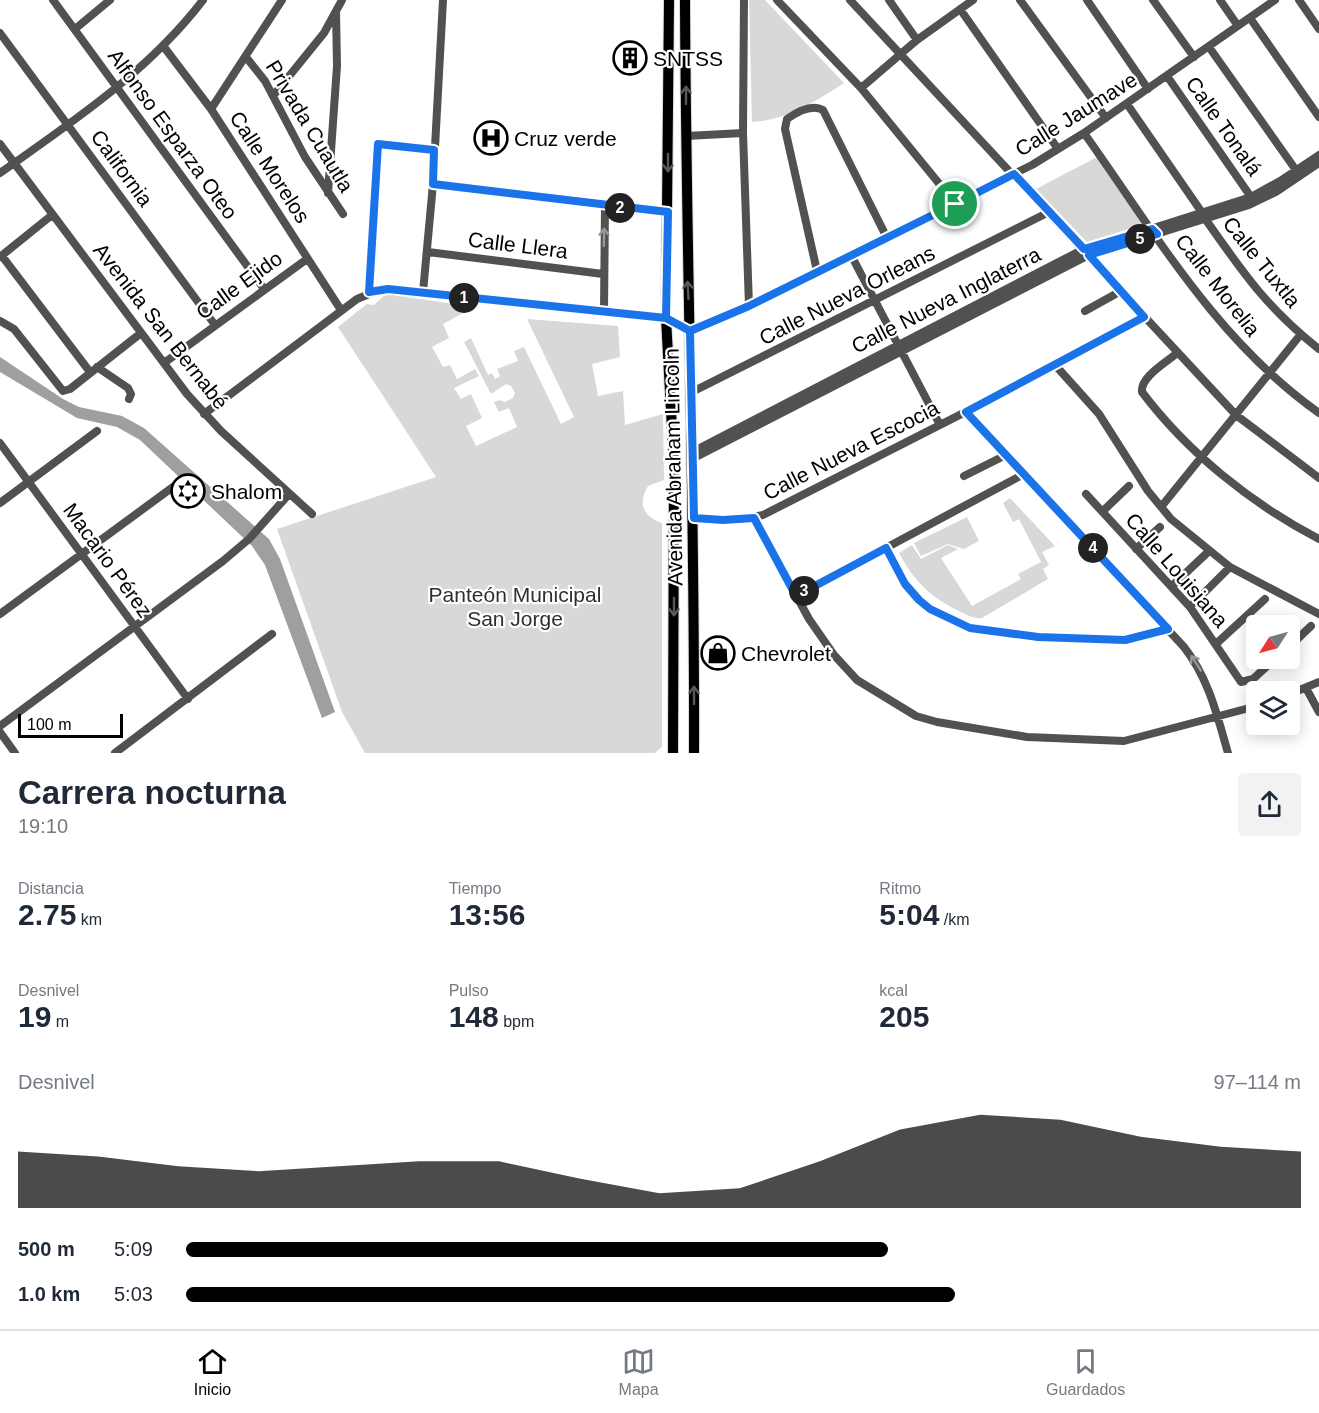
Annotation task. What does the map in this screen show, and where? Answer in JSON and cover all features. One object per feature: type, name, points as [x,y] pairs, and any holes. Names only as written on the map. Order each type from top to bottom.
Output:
[{"type":"main road","points":[[669,0],[666,318],[674,466],[674,753]]},
{"type":"main road","name":"Avenida Abraham Lincoln","points":[[685,0],[694,454],[694,753]]},
{"type":"street","name":"Alfonso Esparza Oteo","points":[[53,0],[264,289]]},
{"type":"street","points":[[75,29],[110,0]]},
{"type":"street","points":[[0,173],[117,87],[164,47],[204,0]]},
{"type":"street","points":[[211,108],[282,0]]},
{"type":"street","points":[[273,96],[324,33],[342,0]]},
{"type":"street","points":[[423,292],[433,184],[443,0]]},
{"type":"street","points":[[744,0],[743,133],[749,306]]},
{"type":"street","points":[[777,0],[861,88],[955,204]]},
{"type":"street","points":[[850,0],[1087,252],[1236,415],[1319,478]]},
{"type":"street","points":[[889,0],[917,40]]},
{"type":"street","points":[[861,88],[917,40],[973,0]]},
{"type":"street","points":[[1020,0],[1106,118]]},
{"type":"street","points":[[1087,0],[1148,89]]},
{"type":"street","name":"Calle Tonalá","points":[[1153,0],[1194,57]]},
{"type":"street","points":[[1220,0],[1238,26]]},
{"type":"street","name":"Calle Jaumave","points":[[690,331],[749,306],[1014,174],[1084,133],[1275,0]]},
{"type":"street","points":[[1299,0],[1319,29]]},
{"type":"street","points":[[960,9],[1058,149]]},
{"type":"street","points":[[328,193],[337,66],[336,12]]},
{"type":"street","points":[[1250,18],[1319,117]]},
{"type":"street","name":"California","points":[[0,33],[215,325]]},
{"type":"street","name":"Calle Morelos","points":[[164,47],[211,108],[341,310]]},
{"type":"street","points":[[1209,47],[1298,173]]},
{"type":"street","name":"Privada Cuautla","points":[[246,57],[260,73],[305,157],[343,214]]},
{"type":"street","name":"Calle Tonalá","points":[[1167,76],[1251,197]]},
{"type":"street","name":"Calle Tuxtla","points":[[1126,104],[1263,299],[1319,349]]},
{"type":"street","points":[[818,271],[785,122],[797,113],[813,107],[820,108],[887,238]]},
{"type":"street","points":[[686,136],[743,133]]},
{"type":"street","name":"Calle Morelia","points":[[1084,133],[1218,321],[1269,374],[1319,413]]},
{"type":"street","name":"Avenida San Bernabé","points":[[0,144],[204,414],[312,514]]},
{"type":"street","points":[[369,292],[378,144],[434,150]]},
{"type":"street","name":"Calle Nueva Inglaterra","points":[[694,454],[1087,252],[1262,199],[1319,155]]},
{"type":"street","name":"Calle Nueva Inglaterra","points":[[1204,217],[1251,197],[1319,163]]},
{"type":"street","points":[[433,184],[668,212]]},
{"type":"street","points":[[604,310],[605,206]]},
{"type":"street","name":"Calle Nueva Orleans","points":[[692,392],[1049,212]]},
{"type":"street","points":[[52,215],[1,256],[93,370],[128,388],[131,394],[129,399]]},
{"type":"street","name":"Calle Llera","points":[[428,252],[603,274]]},
{"type":"street","points":[[851,255],[940,425]]},
{"type":"street","name":"Calle Ejido","points":[[164,363],[307,259]]},
{"type":"street","points":[[204,414],[341,310],[369,292],[388,289],[604,310],[666,318],[690,331]]},
{"type":"street","points":[[1085,311],[1121,291]]},
{"type":"street","name":"Calle Nueva Escocia","points":[[694,518],[723,520],[754,518],[1056,366],[1144,317]]},
{"type":"street","points":[[0,321],[18,333],[63,391],[141,333]]},
{"type":"street","points":[[1161,507],[1203,458],[1301,334]]},
{"type":"street","points":[[1177,353],[1145,380],[1141,389],[1189,446],[1203,458],[1262,505],[1319,539]]},
{"type":"street","points":[[1056,366],[1099,414],[1161,507],[1208,552],[1230,567],[1319,614]]},
{"type":"street","points":[[966,412],[1168,629],[1201,670],[1228,753]]},
{"type":"street","points":[[0,503],[97,431]]},
{"type":"street","name":"Macario Pérez","points":[[0,443],[188,699]]},
{"type":"street","points":[[964,476],[1006,455]]},
{"type":"street","points":[[796,596],[1024,474]]},
{"type":"street","points":[[0,614],[177,484]]},
{"type":"street","points":[[1103,511],[1129,486]]},
{"type":"street","points":[[0,726],[135,627],[249,539],[289,494]]},
{"type":"street","name":"Calle Louisiana","points":[[1086,494],[1190,607],[1243,683],[1253,679],[1264,669]]},
{"type":"street","points":[[754,518],[796,596],[823,640],[857,680],[909,712],[937,722],[1027,737],[1124,741],[1246,709]]},
{"type":"street","points":[[1136,549],[1160,527]]},
{"type":"street","points":[[886,548],[905,584],[919,600],[930,609],[970,628],[1038,637],[1125,640],[1168,629]]},
{"type":"street","points":[[1172,586],[1208,552]]},
{"type":"street","points":[[1190,607],[1230,567]]},
{"type":"street","points":[[1217,643],[1265,599]]},
{"type":"street","points":[[1300,636],[1311,626]]},
{"type":"street","points":[[115,753],[272,634]]},
{"type":"street","points":[[1300,690],[1319,682]]},
{"type":"street","points":[[1306,688],[1319,712]]},
{"type":"street","points":[[0,732],[15,753]]},
{"type":"green space","points":[[749,0],[765,0],[844,83],[789,114],[752,122]]},
{"type":"green space","points":[[1097,157],[1144,224],[1087,242],[1036,189]]},
{"type":"green space","name":"Panteón Municipal San Jorge","points":[[386,294],[474,307],[443,324],[449,338],[432,347],[443,367],[450,365],[457,379],[475,369],[479,376],[454,388],[461,399],[471,394],[482,418],[466,426],[476,446],[517,427],[509,408],[499,412],[494,402],[500,400],[505,402],[513,398],[515,393],[511,386],[506,384],[491,394],[464,342],[471,338],[488,375],[492,373],[495,379],[500,376],[497,369],[518,361],[514,351],[524,347],[561,424],[574,417],[527,319],[618,326],[620,357],[592,364],[598,396],[623,391],[625,425],[663,414],[664,480],[648,486],[643,499],[647,513],[662,523],[662,747],[655,753],[365,753],[342,712],[277,529],[436,477],[338,327],[367,304],[374,305]]},
{"type":"green space","points":[[1010,498],[1055,546],[1042,552],[1049,565],[1043,569],[1048,579],[982,618],[967,615],[931,594],[917,580],[899,553],[912,545],[921,559],[948,545],[958,549],[941,558],[972,606],[1021,579],[1018,574],[1041,562],[1019,519],[1013,522],[1003,503]]},
{"type":"green space","points":[[967,517],[979,541],[964,549],[948,544],[921,556],[914,543]]},
{"type":"shaded area","points":[[0,357],[79,407],[122,416],[144,428],[269,539],[280,559],[335,712],[322,718],[265,565],[252,546],[140,440],[117,427],[77,418],[0,372]]},
{"type":"place","name":"SNTSS","points":[[630,58]]},
{"type":"place","name":"Cruz verde","points":[[491,138]]},
{"type":"place","name":"Shalom","points":[[188,491]]},
{"type":"place","name":"Chevrolet","points":[[718,653]]},
{"type":"route","points":[[955,204],[749,306],[690,331],[666,318],[604,310],[479,300],[388,289],[369,292],[378,144],[434,150],[433,184],[617,208],[668,212],[666,318],[673,322],[690,331],[694,518],[723,520],[754,518],[796,596],[886,548],[905,584],[919,600],[940,615],[970,628],[1038,637],[1125,640],[1144,637],[1168,629],[966,412],[1144,317],[1089,255],[1157,234],[1152,229],[1084,249],[1014,174],[955,204]]}]
